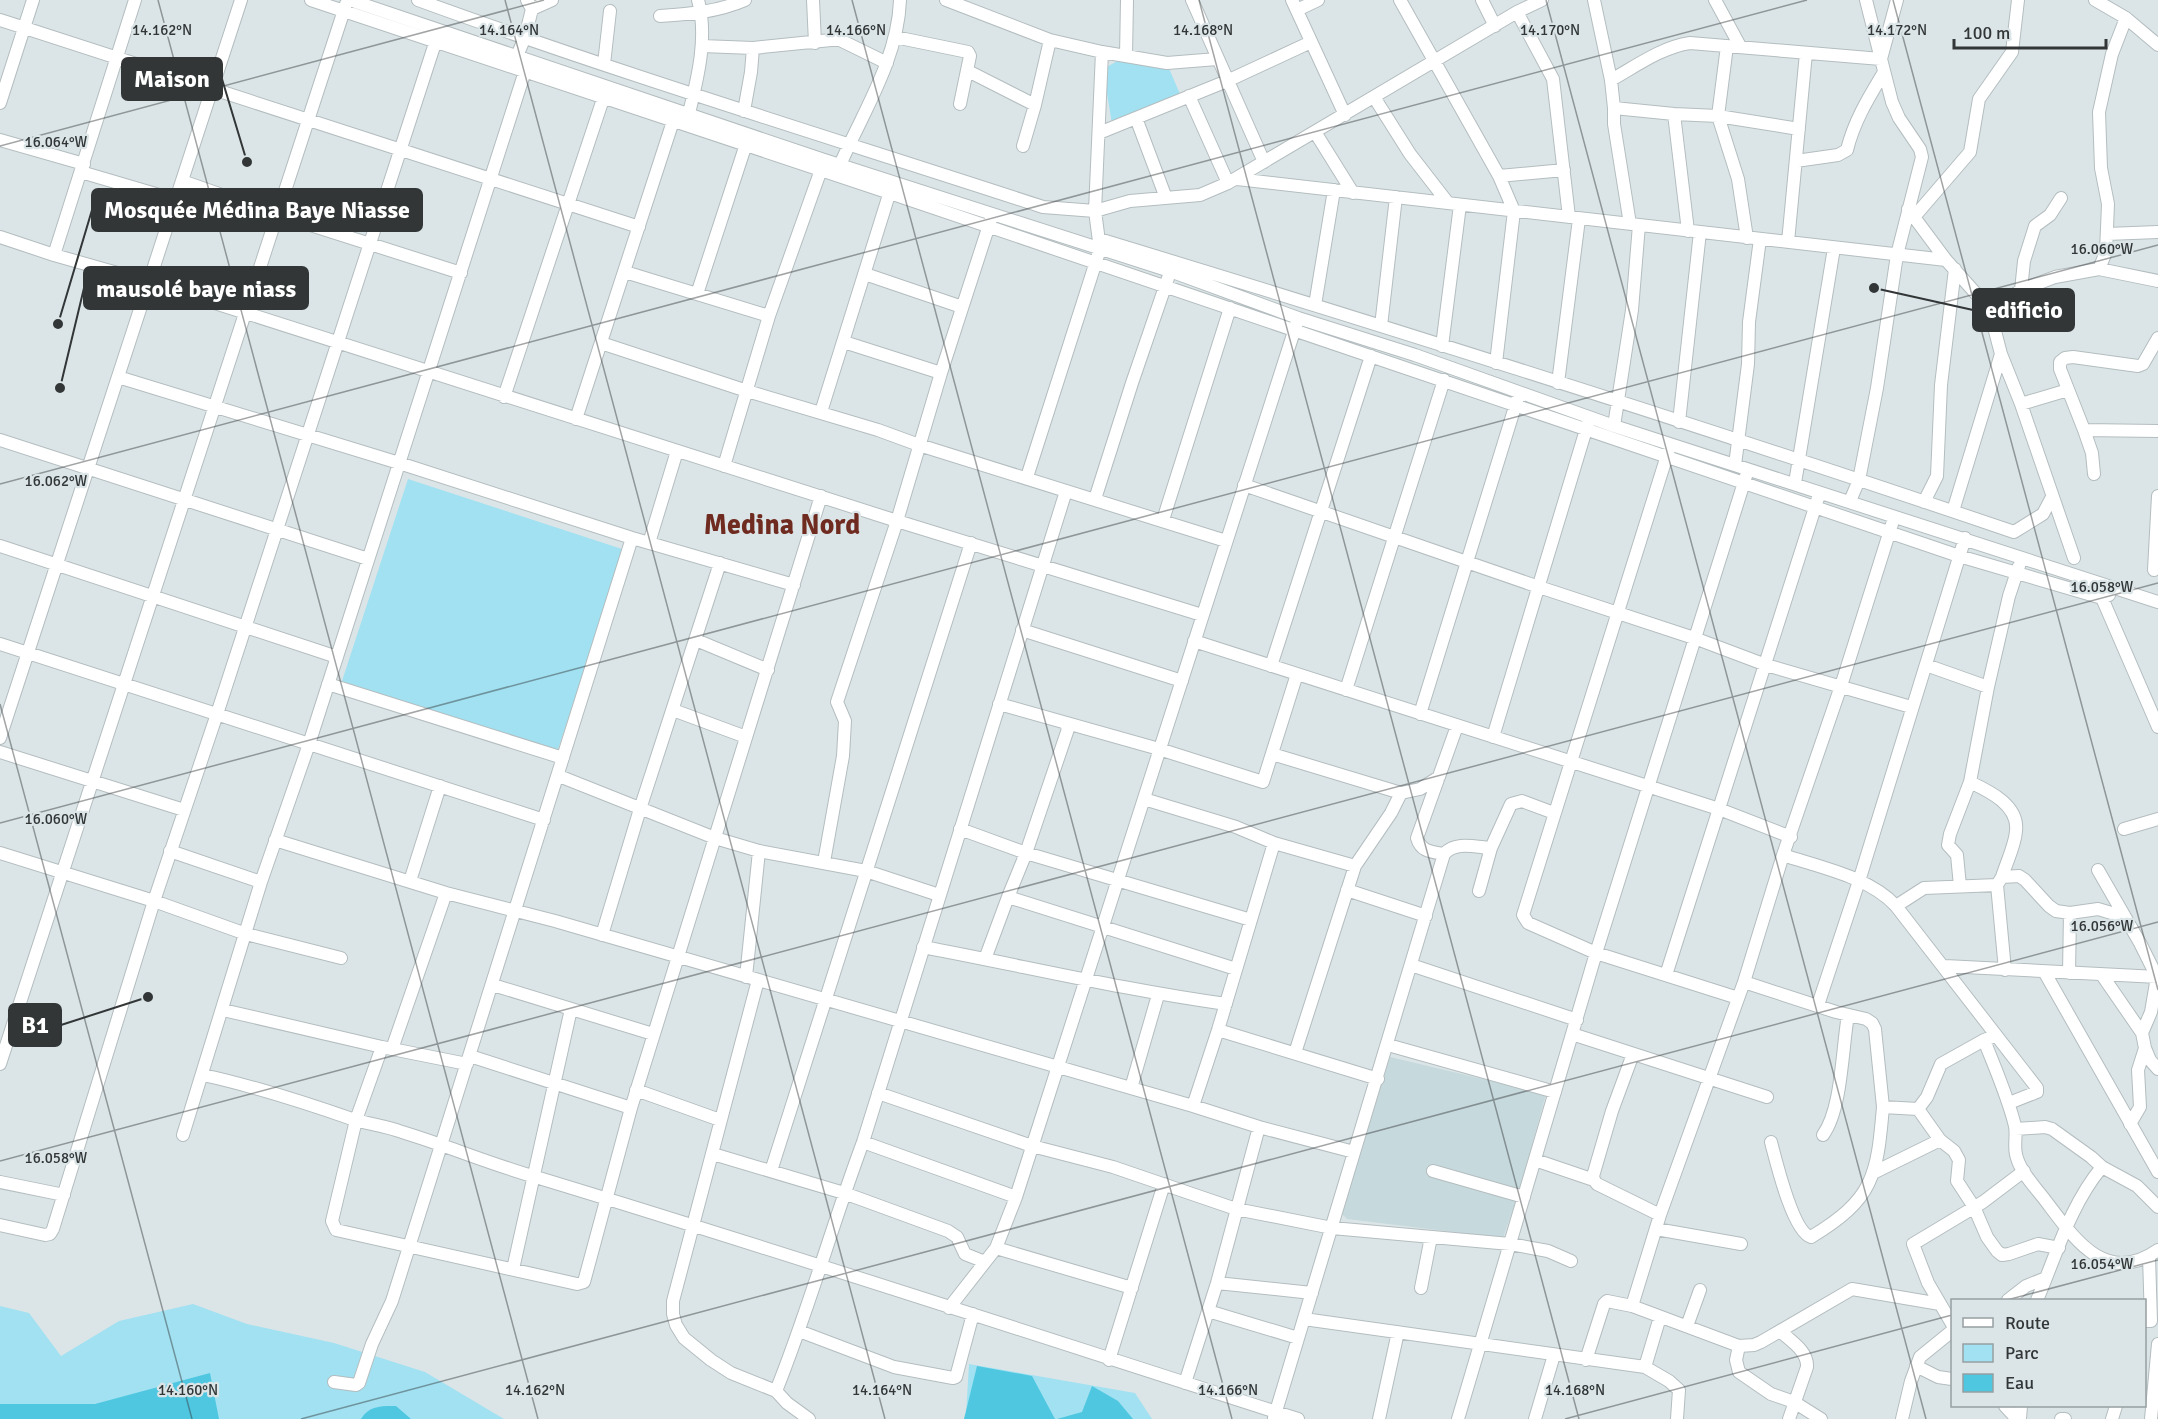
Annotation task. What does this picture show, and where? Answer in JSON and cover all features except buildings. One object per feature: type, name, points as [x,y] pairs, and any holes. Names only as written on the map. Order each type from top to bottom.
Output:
[{"type":"street","points":[[0,103],[33,0]]},
{"type":"street","points":[[54,255],[135,0]]},
{"type":"street","points":[[0,738],[241,0]]},
{"type":"street","points":[[310,0],[347,4],[892,187],[993,213],[1315,305],[2017,532],[2043,514],[2052,497]]},
{"type":"street","points":[[418,0],[497,29],[744,111],[1043,207],[1095,211],[1130,201],[1200,195],[1233,181],[1517,12],[1542,0]]},
{"type":"street","points":[[183,1135],[261,882],[309,744],[491,180],[524,62],[529,5],[552,0]]},
{"type":"street","points":[[576,419],[639,227],[680,114],[693,94],[702,46],[702,13],[698,0]]},
{"type":"street","points":[[660,16],[702,13],[732,6],[745,0]]},
{"type":"street","points":[[813,0],[815,43]]},
{"type":"street","points":[[840,165],[887,63],[900,0]]},
{"type":"street","points":[[946,0],[1050,40],[1102,52],[1177,63],[1217,59]]},
{"type":"street","points":[[1126,56],[1127,0]]},
{"type":"street","points":[[1192,0],[1264,162]]},
{"type":"street","points":[[1318,0],[1295,5],[1344,115]]},
{"type":"street","points":[[1400,0],[1499,176],[1514,211],[1496,363]]},
{"type":"street","points":[[1482,0],[1495,26]]},
{"type":"street","points":[[1594,0],[1611,80],[1614,124],[1635,225],[1632,310],[1614,426]]},
{"type":"street","points":[[1715,0],[1734,46],[1718,116],[1754,238],[1748,364],[1735,465]]},
{"type":"street","points":[[1850,501],[1859,480],[1877,388],[1897,255],[1911,213],[1922,157],[1920,149],[1899,118],[1888,91],[1866,0]]},
{"type":"street","points":[[1796,161],[1838,154],[1847,150],[1850,136],[1883,66],[1897,0]]},
{"type":"street","points":[[1911,213],[1970,152],[1979,99],[2012,51],[2018,0]]},
{"type":"street","points":[[2095,0],[2126,18],[2158,45]]},
{"type":"street","points":[[0,1064],[276,214],[347,4]]},
{"type":"street","points":[[604,63],[610,11]]},
{"type":"street","points":[[1517,12],[1553,79],[1564,170],[1574,218],[1558,383]]},
{"type":"street","points":[[2099,270],[2106,252],[2108,204],[2101,168],[2100,112],[2112,54],[2126,18]]},
{"type":"street","points":[[0,20],[639,227]]},
{"type":"street","points":[[437,36],[524,62]]},
{"type":"street","points":[[0,1225],[45,1235],[50,1234],[53,1229],[170,851],[246,627],[437,36]]},
{"type":"street","points":[[894,37],[968,52],[970,56],[968,71],[960,105]]},
{"type":"street","points":[[702,46],[753,48],[840,40],[887,63]]},
{"type":"street","points":[[1023,146],[1050,40]]},
{"type":"street","points":[[1100,133],[1227,81],[1311,42]]},
{"type":"street","points":[[1611,80],[1678,45],[1690,43],[1806,53],[1883,66]]},
{"type":"street","points":[[744,111],[753,48]]},
{"type":"street","points":[[1027,477],[1099,244],[1095,211],[1102,52]]},
{"type":"street","points":[[1788,242],[1806,53]]},
{"type":"street","points":[[968,71],[1035,105]]},
{"type":"street","points":[[504,397],[605,91]]},
{"type":"street","points":[[1189,96],[1233,181]]},
{"type":"street","points":[[1374,97],[1410,154],[1454,204],[1442,346]]},
{"type":"street","points":[[1614,108],[1718,116],[1799,129]]},
{"type":"street","points":[[1674,114],[1694,232],[1679,422]]},
{"type":"street","points":[[1136,118],[1166,198]]},
{"type":"street","points":[[1315,132],[1353,193]]},
{"type":"street","points":[[697,294],[747,139]]},
{"type":"street","points":[[0,140],[176,200]]},
{"type":"street","points":[[822,165],[840,165],[988,226],[1230,308],[1415,355],[1517,398],[1669,450],[1735,465],[1795,483],[1895,518],[1965,538],[2158,602]]},
{"type":"street","points":[[724,466],[769,316],[822,165]]},
{"type":"street","points":[[1499,176],[1564,170]]},
{"type":"street","points":[[182,181],[276,214],[461,273]]},
{"type":"street","points":[[1233,181],[1334,190],[1754,238],[1897,255],[1950,265]]},
{"type":"street","points":[[821,412],[892,187]]},
{"type":"street","points":[[1315,305],[1334,190]]},
{"type":"street","points":[[1381,326],[1396,197]]},
{"type":"street","points":[[2021,290],[2024,261],[2035,226],[2050,215],[2061,198]]},
{"type":"street","points":[[1024,223],[1043,207]]},
{"type":"street","points":[[824,862],[843,756],[845,721],[837,702],[897,521],[941,373],[993,213]]},
{"type":"street","points":[[1911,213],[1950,265],[1990,312],[2001,354],[2021,404],[2074,558]]},
{"type":"street","points":[[2107,234],[2158,232]]},
{"type":"street","points":[[0,237],[149,282],[897,521],[1202,615]]},
{"type":"street","points":[[1099,244],[1170,271],[1371,356],[1444,380],[1517,398]]},
{"type":"street","points":[[1795,483],[1834,248]]},
{"type":"street","points":[[1924,502],[1937,476],[1939,409],[1950,265]]},
{"type":"street","points":[[1990,312],[2021,290],[2055,277],[2099,270],[2158,281]]},
{"type":"street","points":[[1095,499],[1170,271]]},
{"type":"street","points":[[624,272],[769,316]]},
{"type":"street","points":[[865,274],[962,307]]},
{"type":"street","points":[[1162,520],[1230,308]]},
{"type":"street","points":[[949,1308],[996,1248],[1016,1197],[1296,324]]},
{"type":"street","points":[[2094,474],[2092,453],[2060,369],[2060,362],[2065,358],[2138,366],[2143,364],[2158,338]]},
{"type":"street","points":[[844,342],[941,373]]},
{"type":"street","points":[[601,343],[1226,541]]},
{"type":"street","points":[[1953,511],[2001,354]]},
{"type":"street","points":[[1271,666],[1371,356]]},
{"type":"street","points":[[118,376],[648,543],[794,585]]},
{"type":"street","points":[[1346,690],[1444,380]]},
{"type":"street","points":[[2021,404],[2068,390]]},
{"type":"street","points":[[1419,714],[1517,398]]},
{"type":"street","points":[[1588,422],[1614,426],[1745,482],[2016,573],[2102,598],[2121,589]]},
{"type":"street","points":[[1493,737],[1588,422]]},
{"type":"street","points":[[2084,430],[2158,431]]},
{"type":"street","points":[[0,440],[368,559]]},
{"type":"street","points":[[1669,450],[1523,915],[1528,923],[1596,952],[1738,998]]},
{"type":"street","points":[[648,543],[677,451]]},
{"type":"street","points":[[1458,1419],[1596,952],[1697,639],[1748,469]]},
{"type":"street","points":[[1244,485],[1320,513],[1697,639],[1766,665],[1911,707]]},
{"type":"street","points":[[776,1391],[799,1331],[863,1142],[1066,491]]},
{"type":"street","points":[[1666,975],[1820,491]]},
{"type":"street","points":[[446,893],[356,1120],[332,1221],[333,1226],[336,1230],[578,1284],[584,1282],[636,1090],[821,496]]},
{"type":"street","points":[[2154,570],[2158,496]]},
{"type":"street","points":[[1632,1306],[1660,1215],[1738,998],[1895,518]]},
{"type":"street","points":[[334,1382],[356,1385],[361,1379],[372,1344],[392,1300],[559,776],[632,538]]},
{"type":"street","points":[[1818,1005],[1859,881],[1965,538]]},
{"type":"street","points":[[771,1171],[971,543]]},
{"type":"street","points":[[0,546],[337,657]]},
{"type":"street","points":[[1960,886],[1957,855],[1948,845],[1950,834],[1970,782],[1988,687],[2022,557]]},
{"type":"street","points":[[602,935],[640,809],[720,563]]},
{"type":"street","points":[[2102,598],[2158,727]]},
{"type":"street","points":[[1022,630],[1182,681]]},
{"type":"street","points":[[696,640],[768,670]]},
{"type":"street","points":[[1194,641],[1719,809],[1791,837]]},
{"type":"street","points":[[0,644],[544,820]]},
{"type":"street","points":[[1926,665],[1988,687]]},
{"type":"street","points":[[999,704],[1159,749],[1263,782],[1297,674]]},
{"type":"street","points":[[328,684],[563,758]]},
{"type":"street","points":[[673,710],[746,737]]},
{"type":"street","points":[[985,959],[1026,853],[1068,729],[1066,724]]},
{"type":"street","points":[[1444,854],[1425,850],[1419,845],[1417,838],[1457,726]]},
{"type":"street","points":[[0,752],[184,810]]},
{"type":"street","points":[[1272,754],[1401,793],[1420,789],[1439,777]]},
{"type":"street","points":[[559,776],[715,838],[759,851],[866,871],[939,894]]},
{"type":"street","points":[[1970,782],[2002,801],[2014,816],[2017,830],[2000,881],[2005,970]]},
{"type":"street","points":[[410,881],[440,786]]},
{"type":"street","points":[[1295,1053],[1354,866],[1391,813],[1401,793]]},
{"type":"street","points":[[1144,799],[1236,827],[1274,843],[1354,866]]},
{"type":"street","points":[[1479,891],[1491,848],[1511,804],[1522,801],[1554,813]]},
{"type":"street","points":[[2124,829],[2158,819]]},
{"type":"street","points":[[960,830],[1026,853],[1251,920]]},
{"type":"street","points":[[275,840],[446,893],[516,910],[1354,1152]]},
{"type":"street","points":[[1193,1106],[1274,843]]},
{"type":"street","points":[[1275,1416],[1444,854],[1449,848],[1457,846],[1491,848]]},
{"type":"street","points":[[170,851],[261,882]]},
{"type":"street","points":[[759,851],[752,978],[713,1154],[673,1301],[673,1314],[676,1325],[684,1338],[711,1360],[731,1373],[776,1391],[787,1403],[809,1419]]},
{"type":"street","points":[[0,853],[154,901],[246,934],[340,958]]},
{"type":"street","points":[[1783,855],[1859,881],[1878,890],[1896,906],[1945,966],[1989,1038],[2038,1090],[2009,1103]]},
{"type":"street","points":[[2098,870],[2157,977],[2151,1012],[2142,1033]]},
{"type":"street","points":[[1896,906],[1924,888],[2000,881],[2019,876],[2056,911],[2070,913],[2098,909],[2125,917]]},
{"type":"street","points":[[1347,890],[1426,916]]},
{"type":"street","points":[[1008,897],[1236,969]]},
{"type":"street","points":[[2069,973],[2070,913]]},
{"type":"street","points":[[923,947],[1158,994],[1226,1004]]},
{"type":"street","points":[[1411,965],[1576,1020]]},
{"type":"street","points":[[1945,966],[2045,973],[2157,977]]},
{"type":"street","points":[[2045,973],[2158,1172]]},
{"type":"street","points":[[2102,975],[2142,1033],[2150,1060],[2158,1069]]},
{"type":"street","points":[[1743,982],[1866,1019],[1875,1029],[1883,1107],[1875,1172],[1864,1192],[1848,1211],[1831,1226],[1812,1237],[1806,1236],[1800,1229],[1783,1184],[1771,1142]]},
{"type":"street","points":[[493,985],[653,1034]]},
{"type":"street","points":[[1131,1088],[1158,994]]},
{"type":"street","points":[[513,1269],[571,1009]]},
{"type":"street","points":[[223,1010],[386,1048],[469,1060],[555,1083],[631,1108]]},
{"type":"street","points":[[1823,1135],[1830,1126],[1835,1109],[1848,1015]]},
{"type":"street","points":[[1218,1030],[1378,1079]]},
{"type":"street","points":[[1572,1034],[1767,1097]]},
{"type":"street","points":[[1989,1038],[2016,1130],[2016,1157],[2024,1171],[2085,1250],[2109,1262],[2121,1263],[2135,1261],[2154,1253],[2152,1320]]},
{"type":"street","points":[[1918,1109],[1927,1097],[1941,1064],[1989,1038]]},
{"type":"street","points":[[1388,1045],[1555,1092]]},
{"type":"street","points":[[2130,1124],[2140,1107],[2138,1070],[2145,1048]]},
{"type":"street","points":[[1594,1180],[1593,1176],[1612,1111],[1633,1054]]},
{"type":"street","points":[[202,1075],[297,1099],[356,1120],[401,1131],[535,1177],[821,1265],[1185,1383],[1275,1416],[1298,1419]]},
{"type":"street","points":[[636,1090],[720,1120]]},
{"type":"street","points":[[878,1093],[1032,1146],[1113,1167],[1236,1209],[1332,1228],[1510,1244],[1548,1251],[1571,1261]]},
{"type":"street","points":[[1883,1107],[1918,1109]]},
{"type":"street","points":[[1918,1109],[1940,1140],[1954,1151],[1959,1160],[1957,1180],[1974,1207],[1987,1237],[2002,1255],[2038,1244],[2058,1248]]},
{"type":"street","points":[[1185,1383],[1208,1311],[1259,1126]]},
{"type":"street","points":[[2016,1130],[2045,1127],[2052,1129],[2091,1156],[2102,1167],[2137,1186],[2158,1207]]},
{"type":"street","points":[[1875,1172],[1940,1140]]},
{"type":"street","points":[[863,1142],[1016,1197]]},
{"type":"street","points":[[713,1154],[844,1193],[948,1232],[957,1237],[966,1254],[985,1262]]},
{"type":"street","points":[[1535,1160],[1594,1180],[1597,1184],[1660,1215]]},
{"type":"street","points":[[2037,1299],[2085,1191],[2102,1167]]},
{"type":"street","points":[[1433,1171],[1524,1197]]},
{"type":"street","points":[[1951,1321],[1920,1266],[1914,1244],[1974,1207],[2024,1171]]},
{"type":"street","points":[[0,1182],[64,1195]]},
{"type":"street","points":[[1109,1360],[1164,1184]]},
{"type":"street","points":[[1656,1229],[1742,1244]]},
{"type":"street","points":[[1421,1288],[1431,1237]]},
{"type":"street","points":[[996,1248],[1132,1288]]},
{"type":"street","points":[[2009,1299],[2026,1286],[2046,1278]]},
{"type":"street","points":[[1216,1283],[1312,1293]]},
{"type":"street","points":[[1586,1360],[1604,1304],[1607,1301],[1632,1306],[1739,1346],[1757,1344],[1852,1289],[1940,1304]]},
{"type":"street","points":[[1687,1326],[1700,1290]]},
{"type":"street","points":[[1208,1311],[1298,1338]]},
{"type":"street","points":[[799,1331],[894,1367],[952,1378],[956,1377],[973,1314]]},
{"type":"street","points":[[1645,1367],[1660,1317]]},
{"type":"street","points":[[1304,1319],[1645,1367],[1669,1381],[1679,1390],[1677,1419]]},
{"type":"street","points":[[1780,1331],[1808,1359],[1790,1419]]},
{"type":"street","points":[[1379,1419],[1398,1332]]},
{"type":"street","points":[[1902,1419],[1916,1366],[1924,1352],[1951,1332]]},
{"type":"street","points":[[2151,1419],[2150,1389],[2158,1344]]},
{"type":"street","points":[[1739,1346],[1736,1360],[1739,1372],[1771,1394],[1794,1402],[1821,1419]]},
{"type":"street","points":[[1536,1419],[1554,1355]]},
{"type":"street","points":[[1916,1366],[1938,1377],[1951,1379]]},
{"type":"street","points":[[2006,1407],[2018,1419]]},
{"type":"shaded area","points":[[1390,1057],[1546,1094],[1519,1192],[1503,1238],[1347,1219],[1342,1214]]},
{"type":"green space","points":[[1123,58],[1168,66],[1180,94],[1112,124],[1103,69]]},
{"type":"green space","points":[[408,479],[625,550],[557,752],[342,681]]},
{"type":"green space","points":[[193,1304],[247,1324],[334,1343],[425,1372],[504,1419],[0,1419],[0,1306],[29,1313],[61,1356],[119,1321]]},
{"type":"green space","points":[[969,1364],[1135,1393],[1152,1419],[964,1419]]},
{"type":"water","points":[[977,1366],[1032,1376],[1055,1419],[964,1419]]},
{"type":"water","points":[[210,1373],[219,1419],[0,1419],[0,1404],[95,1404]]},
{"type":"water","points":[[1092,1386],[1118,1401],[1133,1419],[1057,1419],[1082,1412]]},
{"type":"water","points":[[396,1406],[411,1419],[361,1419],[374,1408]]},
{"type":"place","name":"Maison","points":[[247,162]]},
{"type":"place","name":"edificio","points":[[1874,288]]},
{"type":"place","name":"Mosquée Médina Baye Niasse","points":[[58,324]]},
{"type":"place","name":"mausolé baye niass","points":[[60,388]]},
{"type":"place","name":"B1","points":[[148,997]]},
{"type":"district","name":"Medina Nord","points":[[782,524]]}]
